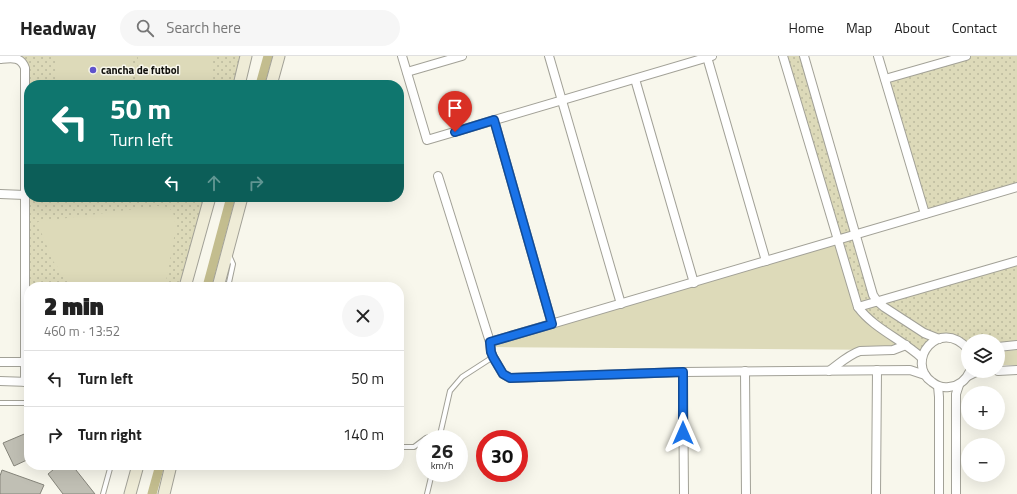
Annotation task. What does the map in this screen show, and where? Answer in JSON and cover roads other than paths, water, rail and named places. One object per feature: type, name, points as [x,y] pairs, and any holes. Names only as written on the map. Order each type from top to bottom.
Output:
[{"type":"main road","points":[[240,80],[246,56]]},
{"type":"main road","points":[[272,80],[279,56]]},
{"type":"main road","points":[[187,282],[209,202]]},
{"type":"main road","points":[[219,282],[241,202]]},
{"type":"main road","points":[[130,494],[137,470]]},
{"type":"main road","points":[[164,494],[170,470]]},
{"type":"street","points":[[402,56],[427,140],[710,57],[766,261]]},
{"type":"street","points":[[407,72],[462,56]]},
{"type":"street","points":[[549,56],[621,304]]},
{"type":"street","points":[[783,56],[858,307],[866,318],[914,350],[922,358]]},
{"type":"street","points":[[804,56],[873,295],[884,307],[924,333],[939,338]]},
{"type":"street","points":[[878,56],[925,214]]},
{"type":"street","points":[[886,79],[966,56]]},
{"type":"street","points":[[0,58],[17,58],[22,62],[25,68],[25,80]]},
{"type":"street","points":[[635,79],[694,283]]},
{"type":"street","points":[[494,120],[552,324]]},
{"type":"street","points":[[438,176],[490,342],[491,352],[503,374],[510,378],[683,372],[877,370],[910,370],[925,375]]},
{"type":"street","points":[[490,342],[694,283],[855,234],[1017,188]]},
{"type":"street","points":[[0,194],[24,194]]},
{"type":"street","points":[[25,202],[26,282]]},
{"type":"street","points":[[858,307],[1017,261]]},
{"type":"street","points":[[961,342],[947,337],[939,338],[932,342],[927,346],[924,352],[922,366],[925,375],[930,381],[945,388],[959,384],[966,378]]},
{"type":"street","points":[[828,371],[856,352],[893,350],[906,345]]},
{"type":"street","points":[[1005,346],[1017,345]]},
{"type":"street","points":[[0,362],[24,362]]},
{"type":"street","points":[[876,494],[877,370]]},
{"type":"street","points":[[1005,371],[1017,370]]},
{"type":"street","points":[[746,371],[746,494]]},
{"type":"street","points":[[683,372],[684,494]]},
{"type":"street","points":[[0,381],[24,382]]},
{"type":"street","points":[[956,494],[956,394],[959,384]]},
{"type":"street","points":[[938,386],[938,494]]},
{"type":"lane","points":[[228,250],[233,264],[229,282]]},
{"type":"lane","points":[[442,430],[450,390],[462,377],[493,357]]},
{"type":"lane","points":[[0,403],[24,403]]},
{"type":"lane","points":[[404,448],[416,446]]},
{"type":"lane","points":[[103,494],[110,470]]},
{"type":"lane","points":[[427,494],[430,482]]},
{"type":"waterway","points":[[261,80],[268,56]]},
{"type":"waterway","points":[[208,282],[230,202]]},
{"type":"waterway","points":[[152,494],[159,470]]},
{"type":"place","name":"cancha de futbol","points":[[93,70]]}]
